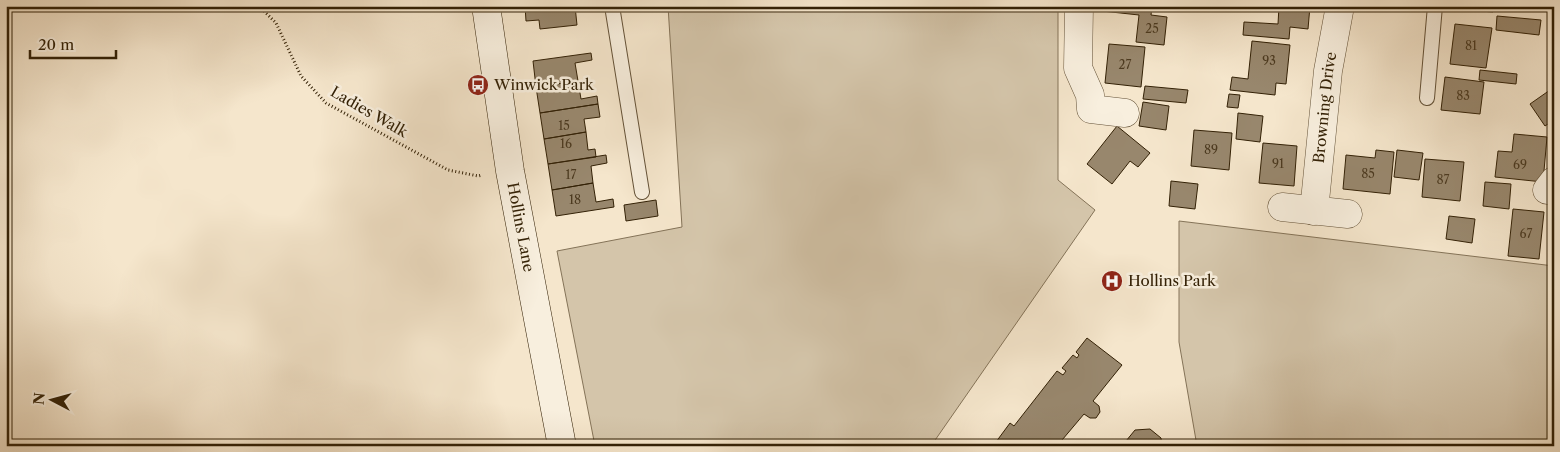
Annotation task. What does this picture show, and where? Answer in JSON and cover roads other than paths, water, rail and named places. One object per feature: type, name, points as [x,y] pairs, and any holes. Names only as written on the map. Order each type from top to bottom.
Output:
[{"type":"street","name":"Hollins Lane","points":[[486,6],[510,171],[562,446]]},
{"type":"street","points":[[1079,6],[1078,68],[1090,95],[1091,109],[1125,113]]},
{"type":"street","name":"Browning Drive","points":[[1314,210],[1328,71],[1340,6]]},
{"type":"street","points":[[1282,207],[1348,214]]},
{"type":"lane","points":[[612,6],[642,192]]},
{"type":"lane","points":[[1427,98],[1435,6]]},
{"type":"place","name":"Winwick Park","points":[[478,85]]},
{"type":"place","name":"Hollins Park","points":[[1112,281]]}]
